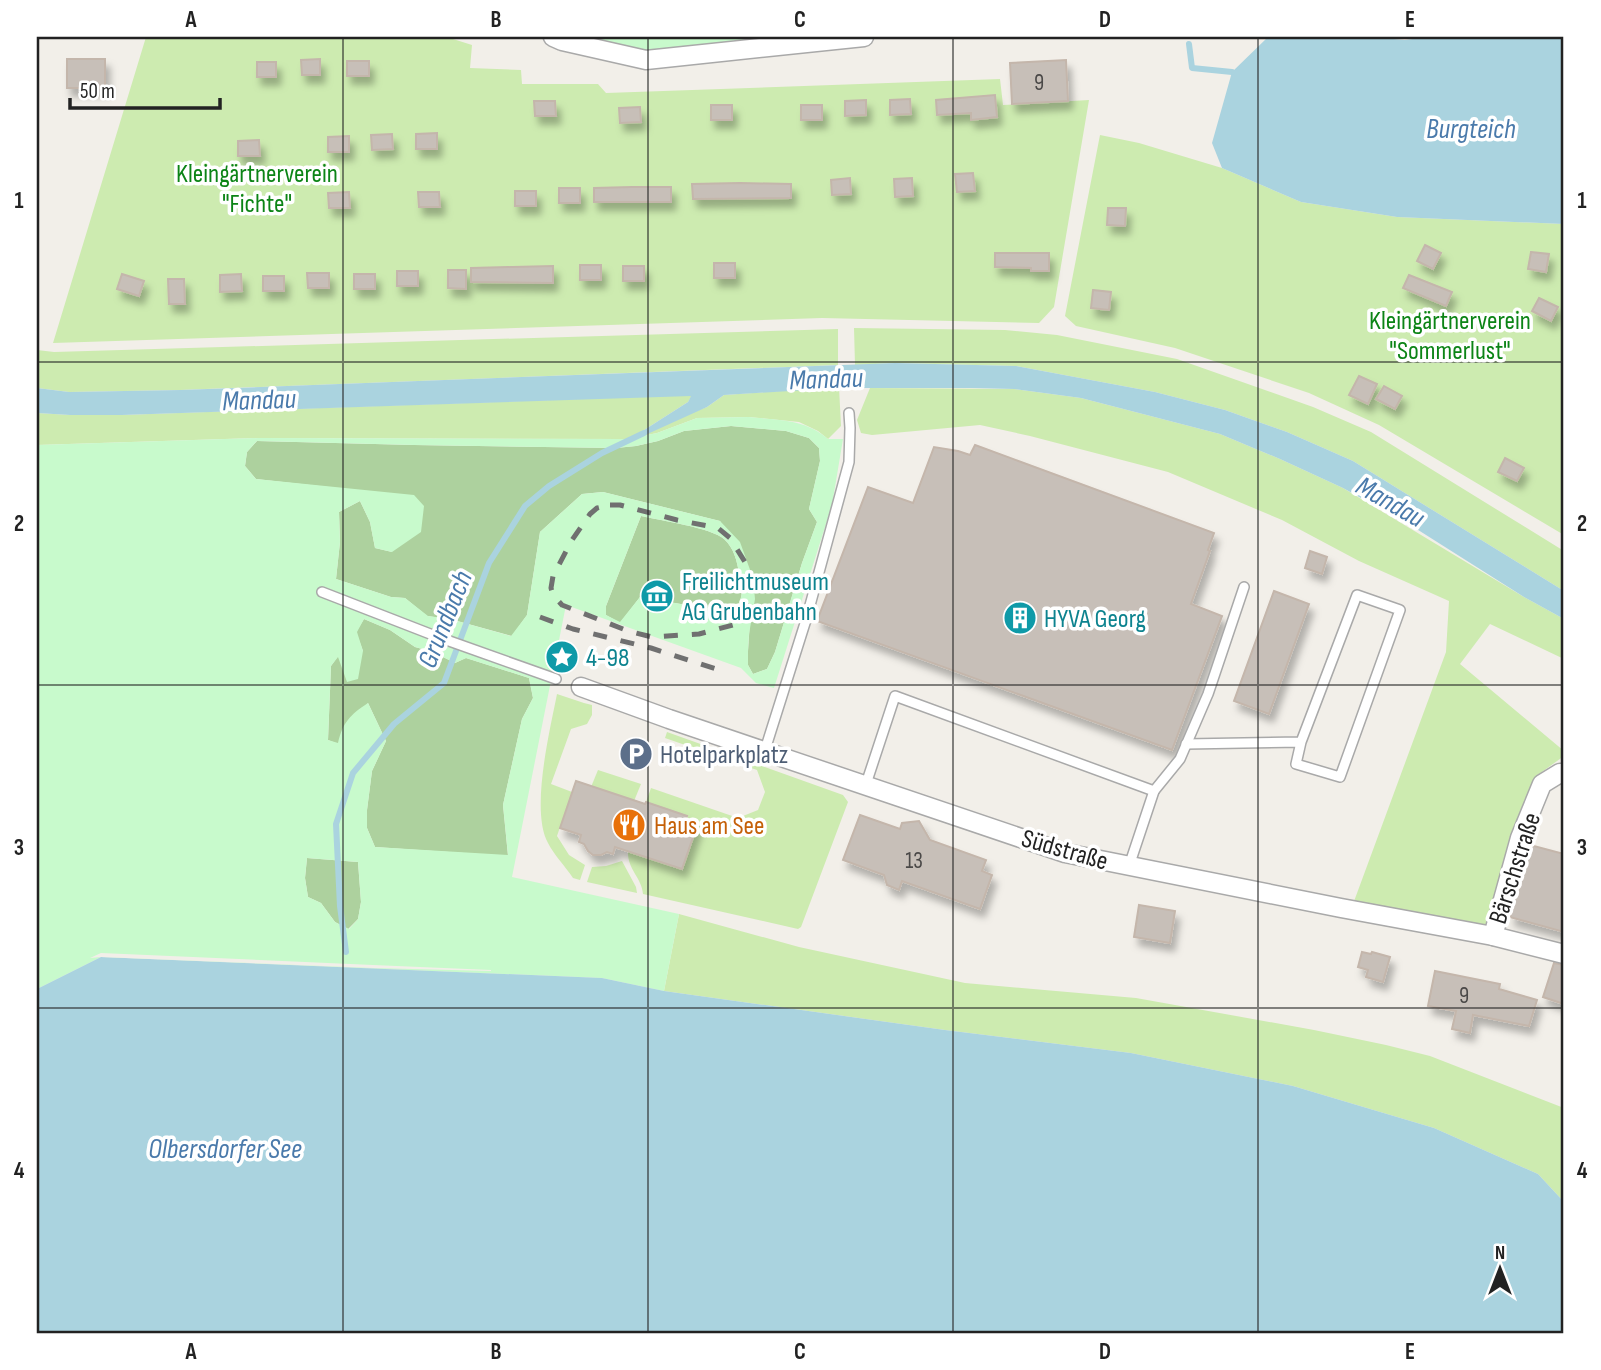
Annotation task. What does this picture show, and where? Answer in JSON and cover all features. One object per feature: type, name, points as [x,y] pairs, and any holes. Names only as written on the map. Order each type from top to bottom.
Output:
[{"type":"street","points":[[553,37],[646,60],[864,37]]},
{"type":"street","name":"Südstraße","points":[[581,687],[1065,853],[1493,936],[1564,954]]},
{"type":"street","name":"Bärschstraße","points":[[1493,936],[1520,838],[1542,784],[1560,772],[1564,773]]},
{"type":"lane","points":[[765,750],[806,620],[849,462],[849,413]]},
{"type":"lane","points":[[1129,866],[1154,791],[1180,759],[1208,694],[1244,587]]},
{"type":"lane","points":[[323,592],[556,679]]},
{"type":"lane","points":[[1357,595],[1400,610],[1340,777],[1296,764],[1301,743],[1357,595]]},
{"type":"lane","points":[[866,784],[895,696],[1154,791]]},
{"type":"lane","points":[[1186,744],[1301,743]]},
{"type":"green space","name":"Kleingärtnerverein \"Fichte\"","points":[[146,37],[453,39],[472,45],[470,68],[521,70],[522,84],[598,84],[606,93],[1000,79],[1003,105],[1089,100],[1054,307],[1039,323],[822,318],[53,343]]},
{"type":"green space","points":[[577,37],[783,37],[646,53]]},
{"type":"green space","name":"Kleingärtnerverein \"Sommerlust\"","points":[[1100,135],[1139,143],[1222,168],[1301,202],[1397,217],[1564,224],[1564,535],[1379,425],[1309,393],[1175,348],[1076,326],[1065,316]]},
{"type":"green space","points":[[854,328],[1005,330],[1057,335],[1177,359],[1313,407],[1371,432],[1564,551],[1564,591],[1353,461],[1287,432],[1225,410],[1155,392],[1016,366],[895,363],[855,365]]},
{"type":"green space","points":[[838,329],[838,365],[180,390],[69,392],[37,388],[37,350],[54,352]]},
{"type":"green space","points":[[839,387],[841,426],[828,439],[799,422],[749,417],[697,418],[657,433],[628,439],[259,438],[37,445],[37,413],[122,415],[692,395],[688,402],[641,432],[707,407],[724,395]]},
{"type":"green space","points":[[870,388],[1014,389],[1081,398],[1220,434],[1343,488],[1564,619],[1564,659],[1490,624],[1460,664],[1564,751],[1564,756],[1539,774],[1525,799],[1486,926],[1353,904],[1446,652],[1449,601],[1359,561],[1282,520],[1168,472],[980,425],[872,435],[861,433],[857,420]]},
{"type":"green space","points":[[749,417],[780,420],[801,424],[828,439],[843,439],[832,505],[774,688],[756,683],[741,668],[566,605],[512,877],[679,914],[664,991],[602,978],[101,957],[37,989],[37,445],[259,438],[627,439],[657,433],[697,418]],"holes":[[[731,426],[786,431],[809,438],[819,448],[820,461],[809,509],[817,522],[775,652],[767,669],[753,674],[748,665],[749,634],[755,599],[753,578],[740,542],[720,521],[603,492],[582,494],[540,532],[527,615],[511,636],[450,619],[428,616],[405,598],[391,597],[336,579],[340,542],[339,512],[360,501],[370,522],[375,548],[392,552],[421,532],[424,506],[414,495],[256,479],[245,466],[247,452],[257,441],[616,448],[658,441],[684,431]],[[641,516],[718,535],[730,546],[734,555],[742,590],[733,613],[640,597],[620,622],[606,615],[606,606]],[[364,619],[390,630],[415,647],[455,663],[466,658],[529,678],[533,698],[522,719],[503,805],[508,855],[375,847],[367,828],[367,810],[372,771],[386,741],[368,703],[348,720],[338,743],[328,740],[331,666],[338,657],[347,682],[358,679],[363,651],[357,632]],[[307,858],[358,862],[361,902],[358,919],[349,929],[335,922],[321,903],[308,897],[305,878]]]},
{"type":"green space","points":[[731,426],[786,431],[809,438],[819,448],[820,461],[809,509],[817,522],[775,652],[767,669],[753,674],[748,665],[748,651],[753,578],[720,521],[603,492],[582,494],[540,532],[527,615],[512,636],[450,619],[427,616],[405,598],[391,597],[336,579],[340,542],[339,512],[360,501],[370,522],[375,548],[392,552],[355,490],[256,479],[245,466],[247,452],[257,441],[616,448],[658,441],[684,431]]},
{"type":"green space","points":[[641,516],[708,531],[724,539],[736,559],[742,590],[733,613],[640,597],[620,623],[606,615],[606,606]]},
{"type":"green space","points":[[364,619],[390,630],[415,647],[455,663],[466,658],[529,678],[533,698],[522,719],[503,805],[508,856],[375,847],[367,828],[367,810],[372,771],[386,741],[368,703],[338,744],[328,740],[331,666],[338,656],[363,651],[356,632]]},
{"type":"green space","points":[[557,694],[592,705],[592,715],[587,724],[571,729],[551,784],[572,792],[557,836],[569,855],[585,865],[580,880],[573,878],[556,856],[543,829],[543,770]]},
{"type":"green space","points":[[667,732],[843,795],[848,802],[801,927],[798,929],[643,894],[628,851],[682,869],[698,823],[686,819],[687,816],[646,802],[651,788],[738,818],[758,810],[765,792],[757,770],[665,738]]},
{"type":"green space","points":[[598,770],[641,784],[634,801],[591,787]]},
{"type":"green space","points":[[307,858],[358,862],[361,902],[358,919],[348,929],[335,922],[321,903],[308,897],[305,878]]},
{"type":"green space","points":[[622,861],[637,893],[587,882],[592,867]]},
{"type":"green space","points":[[679,914],[799,947],[965,983],[1136,998],[1314,1030],[1430,1056],[1564,1108],[1564,1202],[1538,1174],[1434,1128],[1293,1086],[1131,1053],[664,991]]},
{"type":"water","name":"Burgteich","points":[[1268,37],[1371,37],[1405,40],[1428,37],[1564,37],[1564,224],[1397,217],[1301,202],[1222,168],[1212,143],[1232,72]]},
{"type":"water","name":"Mandau","points":[[895,363],[1016,366],[1155,392],[1225,410],[1287,432],[1353,461],[1564,591],[1564,619],[1415,528],[1343,488],[1280,459],[1220,434],[1081,398],[1014,389],[972,388],[839,388],[724,395],[707,407],[643,436],[638,436],[688,402],[691,396],[122,415],[37,413],[37,388],[69,392],[180,390]]},
{"type":"water","name":"Olbersdorfer See","points":[[101,957],[602,978],[664,991],[1131,1053],[1293,1086],[1434,1128],[1538,1174],[1564,1202],[1564,1333],[37,1333],[37,989]]},
{"type":"pier","points":[[101,953],[491,970],[491,971],[90,958]]},
{"type":"building","points":[[67,59],[105,59],[105,88],[67,88]]},
{"type":"building","points":[[320,59],[320,75],[302,75],[301,60]]},
{"type":"building","points":[[1066,60],[1068,101],[1012,104],[1010,63]]},
{"type":"building","points":[[347,61],[369,61],[369,76],[347,76]]},
{"type":"building","points":[[257,62],[276,62],[276,77],[257,77]]},
{"type":"building","points":[[995,95],[997,117],[971,120],[971,113],[937,115],[936,100]]},
{"type":"building","points":[[910,99],[911,114],[890,115],[890,100]]},
{"type":"building","points":[[866,100],[866,115],[845,116],[845,101]]},
{"type":"building","points":[[534,101],[555,101],[556,116],[535,116]]},
{"type":"building","points":[[711,105],[732,105],[732,120],[711,120]]},
{"type":"building","points":[[801,105],[822,105],[822,120],[801,120]]},
{"type":"building","points":[[640,107],[641,122],[620,123],[619,108]]},
{"type":"building","points":[[437,133],[437,149],[416,149],[416,134]]},
{"type":"building","points":[[392,134],[393,149],[372,150],[371,135]]},
{"type":"building","points":[[349,136],[349,152],[328,152],[328,137]]},
{"type":"building","points":[[259,140],[260,156],[238,156],[238,141]]},
{"type":"building","points":[[973,173],[975,191],[957,192],[955,174]]},
{"type":"building","points":[[850,178],[851,194],[832,195],[831,180]]},
{"type":"building","points":[[912,178],[913,196],[895,197],[894,179]]},
{"type":"building","points":[[692,184],[791,184],[791,198],[693,199]]},
{"type":"building","points":[[671,187],[671,202],[594,202],[594,188]]},
{"type":"building","points":[[559,188],[580,188],[580,203],[559,203]]},
{"type":"building","points":[[515,191],[536,191],[536,206],[515,206]]},
{"type":"building","points":[[349,192],[350,208],[329,208],[328,193]]},
{"type":"building","points":[[418,192],[439,192],[440,207],[419,207]]},
{"type":"building","points":[[1108,208],[1126,208],[1125,226],[1107,225]]},
{"type":"building","points":[[1425,245],[1441,253],[1433,269],[1417,261]]},
{"type":"building","points":[[1531,252],[1549,254],[1546,272],[1528,269]]},
{"type":"building","points":[[995,253],[1049,253],[1049,271],[995,267]]},
{"type":"building","points":[[714,263],[735,263],[735,278],[714,278]]},
{"type":"building","points":[[580,265],[601,265],[601,280],[580,280]]},
{"type":"building","points":[[553,266],[553,283],[471,282],[471,268]]},
{"type":"building","points":[[623,266],[644,266],[644,281],[623,281]]},
{"type":"building","points":[[448,270],[466,270],[466,289],[448,288]]},
{"type":"building","points":[[397,271],[418,271],[418,286],[397,286]]},
{"type":"building","points":[[307,273],[329,273],[329,288],[308,288]]},
{"type":"building","points":[[122,274],[144,281],[139,296],[117,289]]},
{"type":"building","points":[[241,274],[242,291],[220,292],[220,275]]},
{"type":"building","points":[[354,274],[375,274],[375,289],[354,289]]},
{"type":"building","points":[[1409,275],[1452,292],[1446,306],[1403,288]]},
{"type":"building","points":[[263,276],[284,276],[284,291],[263,291]]},
{"type":"building","points":[[168,279],[184,279],[185,304],[169,304]]},
{"type":"building","points":[[1093,290],[1111,292],[1109,310],[1091,308]]},
{"type":"building","points":[[1539,298],[1558,307],[1551,321],[1532,311]]},
{"type":"building","points":[[1359,376],[1377,384],[1368,404],[1349,395]]},
{"type":"building","points":[[1384,386],[1402,396],[1395,409],[1376,399]]},
{"type":"building","name":"HYVA Georg","points":[[975,445],[1214,533],[1191,604],[1222,616],[1172,750],[817,621],[868,487],[913,503],[934,447],[970,455]]},
{"type":"building","points":[[1505,458],[1524,468],[1517,481],[1498,472]]},
{"type":"building","points":[[1310,551],[1327,557],[1322,574],[1305,568]]},
{"type":"building","points":[[1274,591],[1309,604],[1269,714],[1234,701]]},
{"type":"building","name":"Haus am See","points":[[576,781],[687,816],[686,819],[698,823],[682,869],[615,847],[613,854],[607,852],[593,855],[579,842],[581,835],[560,828]]},
{"type":"building","points":[[860,815],[900,829],[902,823],[919,821],[930,840],[986,860],[982,871],[992,875],[980,909],[902,881],[899,890],[887,885],[884,875],[843,860]]},
{"type":"building","points":[[1530,845],[1564,854],[1564,932],[1510,917]]},
{"type":"building","points":[[1139,905],[1175,911],[1170,943],[1134,937]]},
{"type":"building","points":[[1362,952],[1390,957],[1383,982],[1366,977],[1368,970],[1358,967]]},
{"type":"building","points":[[1554,963],[1564,965],[1564,1004],[1543,997]]},
{"type":"building","points":[[1435,971],[1500,984],[1499,989],[1537,1000],[1529,1026],[1473,1015],[1470,1033],[1452,1029],[1456,1011],[1428,1006]]},
{"type":"waterway","points":[[1189,44],[1192,68],[1232,72]]},
{"type":"waterway","name":"Grundbach","points":[[346,952],[340,906],[336,824],[353,773],[394,724],[444,683],[489,563],[525,506],[549,486],[602,453],[644,433]]},
{"type":"railway","points":[[610,505],[718,528],[730,538],[745,562],[748,587],[743,616],[737,624],[699,634],[652,637],[628,631],[562,605],[553,595],[553,576],[572,540],[590,514],[597,508],[610,505]]},
{"type":"railway","points":[[540,617],[573,629],[651,648],[716,669]]},
{"type":"place","name":"Freilichtmuseum AG Grubenbahn","points":[[657,596]]},
{"type":"place","name":"HYVA Georg","points":[[1020,618]]},
{"type":"place","name":"4-98","points":[[562,657]]},
{"type":"place","name":"Hotelparkplatz","points":[[636,754]]},
{"type":"place","name":"Haus am See","points":[[629,825]]}]
